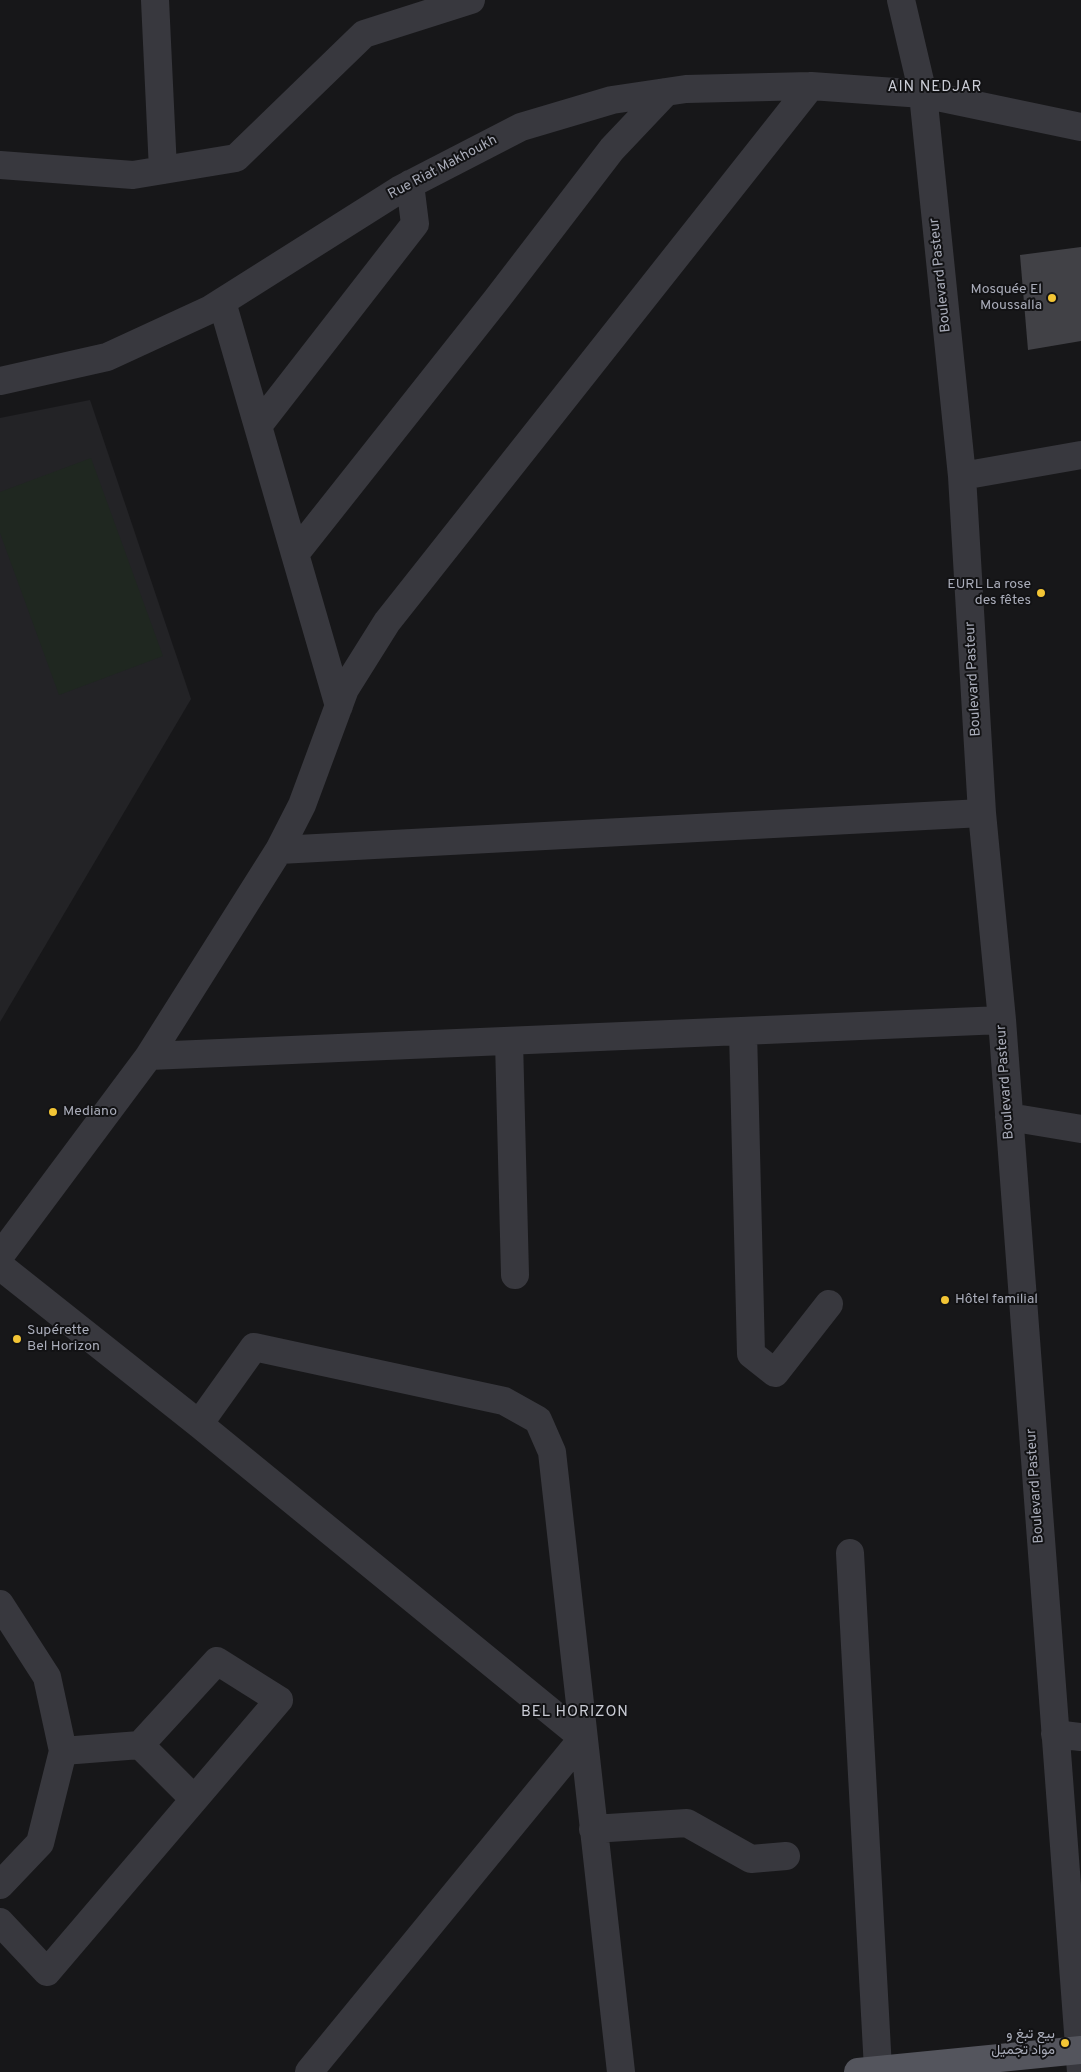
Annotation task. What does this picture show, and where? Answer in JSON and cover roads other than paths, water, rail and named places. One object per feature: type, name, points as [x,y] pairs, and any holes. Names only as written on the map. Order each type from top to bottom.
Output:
[{"type":"main road","points":[[868,2071],[1080,2057]]},
{"type":"street","points":[[155,0],[162,170]]},
{"type":"street","points":[[0,165],[133,175],[236,158],[364,34],[471,0]]},
{"type":"street","name":"Boulevard Pasteur","points":[[900,0],[923,94],[962,476],[982,812],[1068,1736],[1080,2057]]},
{"type":"street","points":[[0,1256],[149,1056],[279,850],[302,805],[346,689],[387,622],[810,86]]},
{"type":"street","name":"Rue Riat Makhoukh","points":[[0,381],[107,357],[209,310],[410,184],[521,127],[612,100],[686,88],[810,86],[923,94],[1081,127]]},
{"type":"street","points":[[295,554],[497,299],[612,149],[666,92]]},
{"type":"street","points":[[258,426],[414,224],[410,184]]},
{"type":"street","points":[[222,302],[339,706]]},
{"type":"street","points":[[962,476],[1081,454]]},
{"type":"street","points":[[279,850],[982,812]]},
{"type":"street","points":[[149,1056],[1002,1020]]},
{"type":"street","points":[[743,1031],[751,1354],[775,1372],[829,1304]]},
{"type":"street","points":[[510,1041],[515,1275]]},
{"type":"street","points":[[1009,1117],[1081,1129]]},
{"type":"street","points":[[0,1266],[199,1424],[583,1738]]},
{"type":"street","points":[[199,1424],[254,1348],[504,1401],[538,1420],[552,1452],[621,2072]]},
{"type":"street","points":[[850,1553],[868,2071]]},
{"type":"street","points":[[0,1604],[47,1677],[63,1751],[40,1843],[0,1885]]},
{"type":"street","points":[[0,1922],[47,1972],[278,1700],[217,1661],[140,1745],[63,1751]]},
{"type":"street","points":[[309,2072],[583,1738]]},
{"type":"street","points":[[140,1745],[194,1799]]},
{"type":"street","points":[[593,1829],[687,1823],[751,1859],[786,1856]]},
{"type":"place","name":"Mosquée El Moussalla","points":[[1052,298]]},
{"type":"place","name":"EURL La rose des fêtes","points":[[1041,593]]},
{"type":"place","name":"Mediano","points":[[53,1112]]},
{"type":"place","name":"Hôtel familial","points":[[945,1300]]},
{"type":"place","name":"Supérette Bel Horizon","points":[[17,1339]]},
{"type":"place","name":"بيع تبغ و مواد تجميل","points":[[1065,2043]]},
{"type":"district","name":"AIN NEDJAR","points":[[935,88]]},
{"type":"district","name":"BEL HORIZON","points":[[575,1713]]}]
